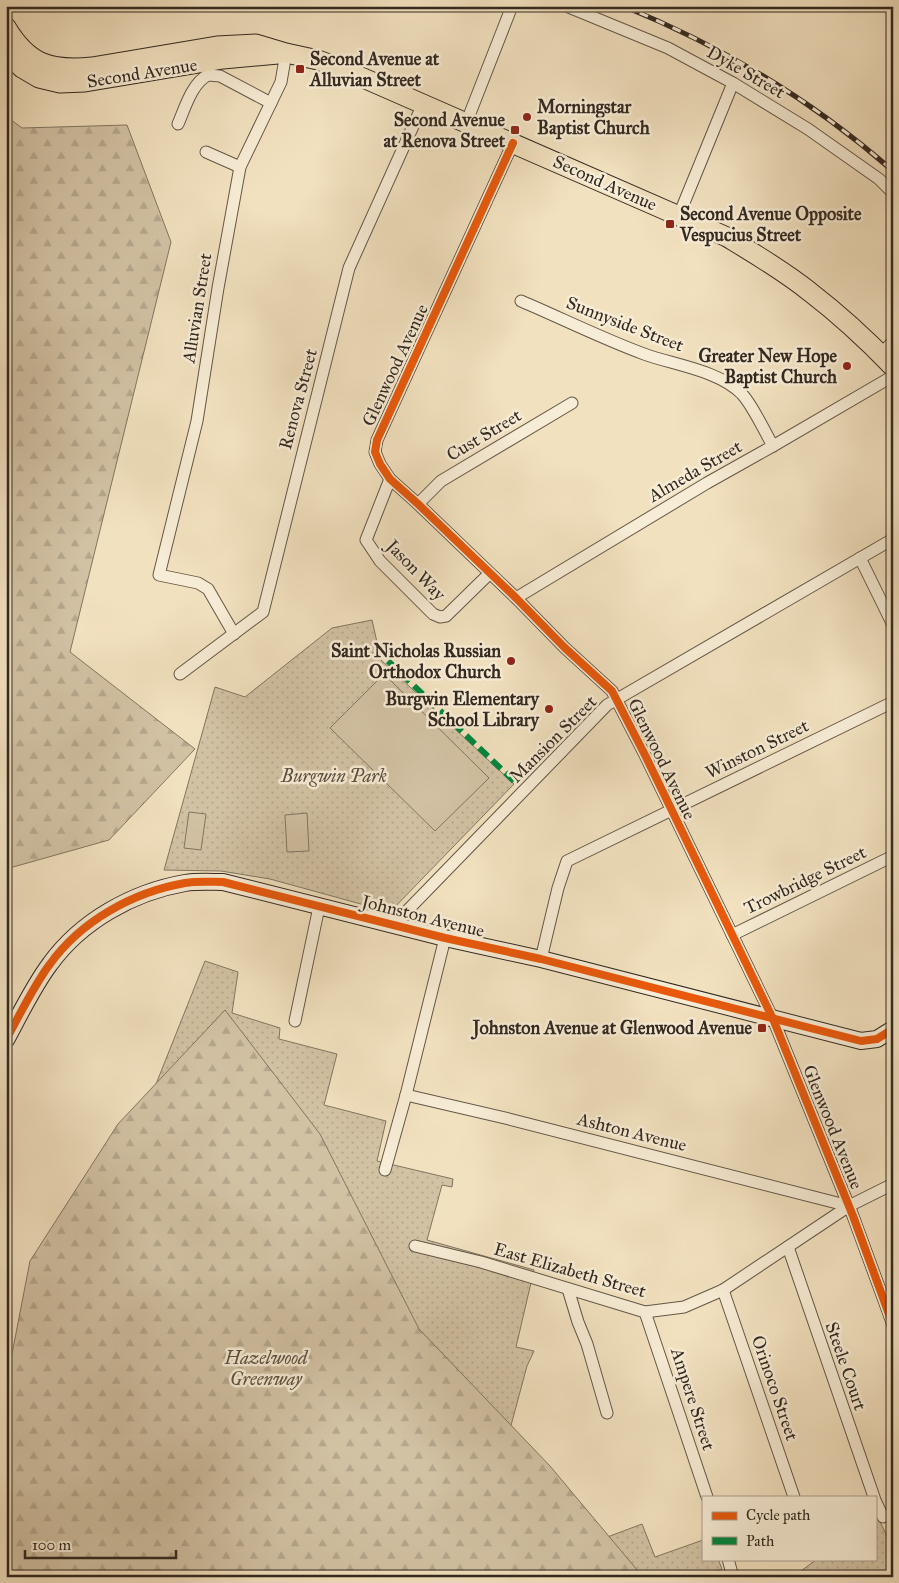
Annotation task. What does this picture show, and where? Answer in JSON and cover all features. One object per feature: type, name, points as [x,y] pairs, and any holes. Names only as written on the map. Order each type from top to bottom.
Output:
[{"type":"main road","name":"Second Avenue","points":[[9,40],[38,61],[56,67],[74,69],[110,65],[235,44],[256,44],[318,60],[346,70],[467,122],[727,237],[789,276],[889,354]]},
{"type":"street","points":[[467,122],[512,6]]},
{"type":"street","name":"Dyke Street","points":[[566,6],[668,48],[734,83],[808,129],[879,179],[893,193]]},
{"type":"street","name":"Alluvian Street","points":[[234,634],[208,590],[198,583],[159,575],[197,421],[219,279],[240,167],[282,82],[286,53]]},
{"type":"street","points":[[178,124],[193,91],[199,82],[208,75],[220,76],[271,103]]},
{"type":"street","points":[[678,215],[734,83]]},
{"type":"street","name":"Renova Street","points":[[180,674],[263,612],[353,255],[423,104]]},
{"type":"street","name":"Glenwood Avenue","points":[[513,143],[375,446],[375,452],[390,479],[612,691],[773,1019],[849,1206],[893,1325]]},
{"type":"street","points":[[206,152],[240,167]]},
{"type":"street","name":"Sunnyside Street","points":[[521,301],[643,354],[709,374],[726,383],[741,393],[747,400],[773,446]]},
{"type":"street","name":"Almeda Street","points":[[516,598],[707,483],[893,376]]},
{"type":"street","name":"Cust Street","points":[[418,504],[441,481],[572,402]]},
{"type":"street","name":"Jason Way","points":[[390,479],[366,540],[380,561],[437,616],[446,616],[489,574]]},
{"type":"street","name":"Mansion Street","points":[[399,926],[402,916],[607,705],[893,539]]},
{"type":"street","points":[[860,558],[893,625]]},
{"type":"street","name":"Winston Street","points":[[541,959],[558,888],[567,861],[893,702]]},
{"type":"street","name":"Trowbridge Street","points":[[732,935],[893,856]]},
{"type":"street","name":"Johnston Avenue","points":[[6,1040],[50,964],[80,930],[124,903],[158,889],[187,883],[223,882],[445,938],[541,959],[861,1041],[877,1039],[893,1029]]},
{"type":"street","points":[[295,1021],[319,907]]},
{"type":"street","points":[[384,1170],[406,1095],[445,938]]},
{"type":"street","name":"Ashton Avenue","points":[[406,1095],[509,1119],[849,1206]]},
{"type":"street","name":"East Elizabeth Street","points":[[416,1246],[481,1262],[568,1290],[646,1312],[684,1307],[723,1290],[849,1206],[893,1184]]},
{"type":"street","name":"Steele Court","points":[[788,1247],[874,1496]]},
{"type":"street","points":[[568,1290],[587,1344],[607,1413]]},
{"type":"street","name":"Orinoco Street","points":[[723,1290],[794,1496]]},
{"type":"street","name":"Ampere Street","points":[[646,1312],[707,1496]]},
{"type":"street","points":[[876,1501],[888,1515]]},
{"type":"street","points":[[728,1560],[733,1577]]},
{"type":"green space","points":[[6,116],[22,128],[127,125],[171,242],[70,652],[195,749],[109,840],[6,869]]},
{"type":"green space","name":"Burgwin Park","points":[[372,620],[381,660],[514,784],[390,912],[270,879],[221,871],[164,870],[215,687],[245,697],[332,628]]},
{"type":"green space","points":[[384,674],[489,778],[435,831],[330,728]]},
{"type":"green space","points":[[189,812],[206,814],[201,850],[184,848]]},
{"type":"green space","points":[[307,813],[309,851],[287,852],[285,815]]},
{"type":"green space","name":"Hazelwood Greenway","points":[[205,961],[238,972],[232,1013],[280,1028],[279,1039],[337,1054],[324,1105],[386,1121],[377,1161],[453,1179],[452,1187],[442,1185],[427,1240],[534,1270],[516,1347],[534,1351],[527,1366],[499,1470],[549,1559],[642,1524],[655,1557],[702,1540],[702,1560],[718,1560],[722,1569],[700,1577],[6,1577],[6,1461]]},
{"type":"green space","name":"Hazelwood Greenway","points":[[225,1010],[320,1134],[419,1329],[550,1466],[643,1577],[6,1577],[6,1385],[30,1261],[118,1124]]},
{"type":"green space","points":[[876,1516],[893,1548],[893,1577],[793,1577],[816,1560],[876,1560]]},
{"type":"railway","points":[[6,11],[20,6]]},
{"type":"railway","points":[[623,6],[696,39],[765,77],[831,121],[893,171]]},
{"type":"marked path","points":[[388,661],[517,784]]},
{"type":"cycle path","points":[[513,143],[377,440],[375,452],[390,479],[612,691],[773,1019],[853,1216],[893,1325]]},
{"type":"cycle path","points":[[6,1040],[44,972],[77,934],[110,911],[146,893],[185,883],[199,882],[223,882],[445,938],[541,959],[861,1041],[877,1039],[893,1029]]},
{"type":"place","name":"Second Avenue at Alluvian Street","points":[[300,69]]},
{"type":"place","name":"Morningstar Baptist Church","points":[[527,117]]},
{"type":"place","name":"Second Avenue at Renova Street","points":[[515,130]]},
{"type":"place","name":"Second Avenue Opposite Vespucius Street","points":[[670,224]]},
{"type":"place","name":"Greater New Hope Baptist Church","points":[[847,366]]},
{"type":"place","name":"Saint Nicholas Russian Orthodox Church","points":[[511,661]]},
{"type":"place","name":"Burgwin Elementary School Library","points":[[549,709]]},
{"type":"place","name":"Johnston Avenue at Glenwood Avenue","points":[[762,1028]]}]
